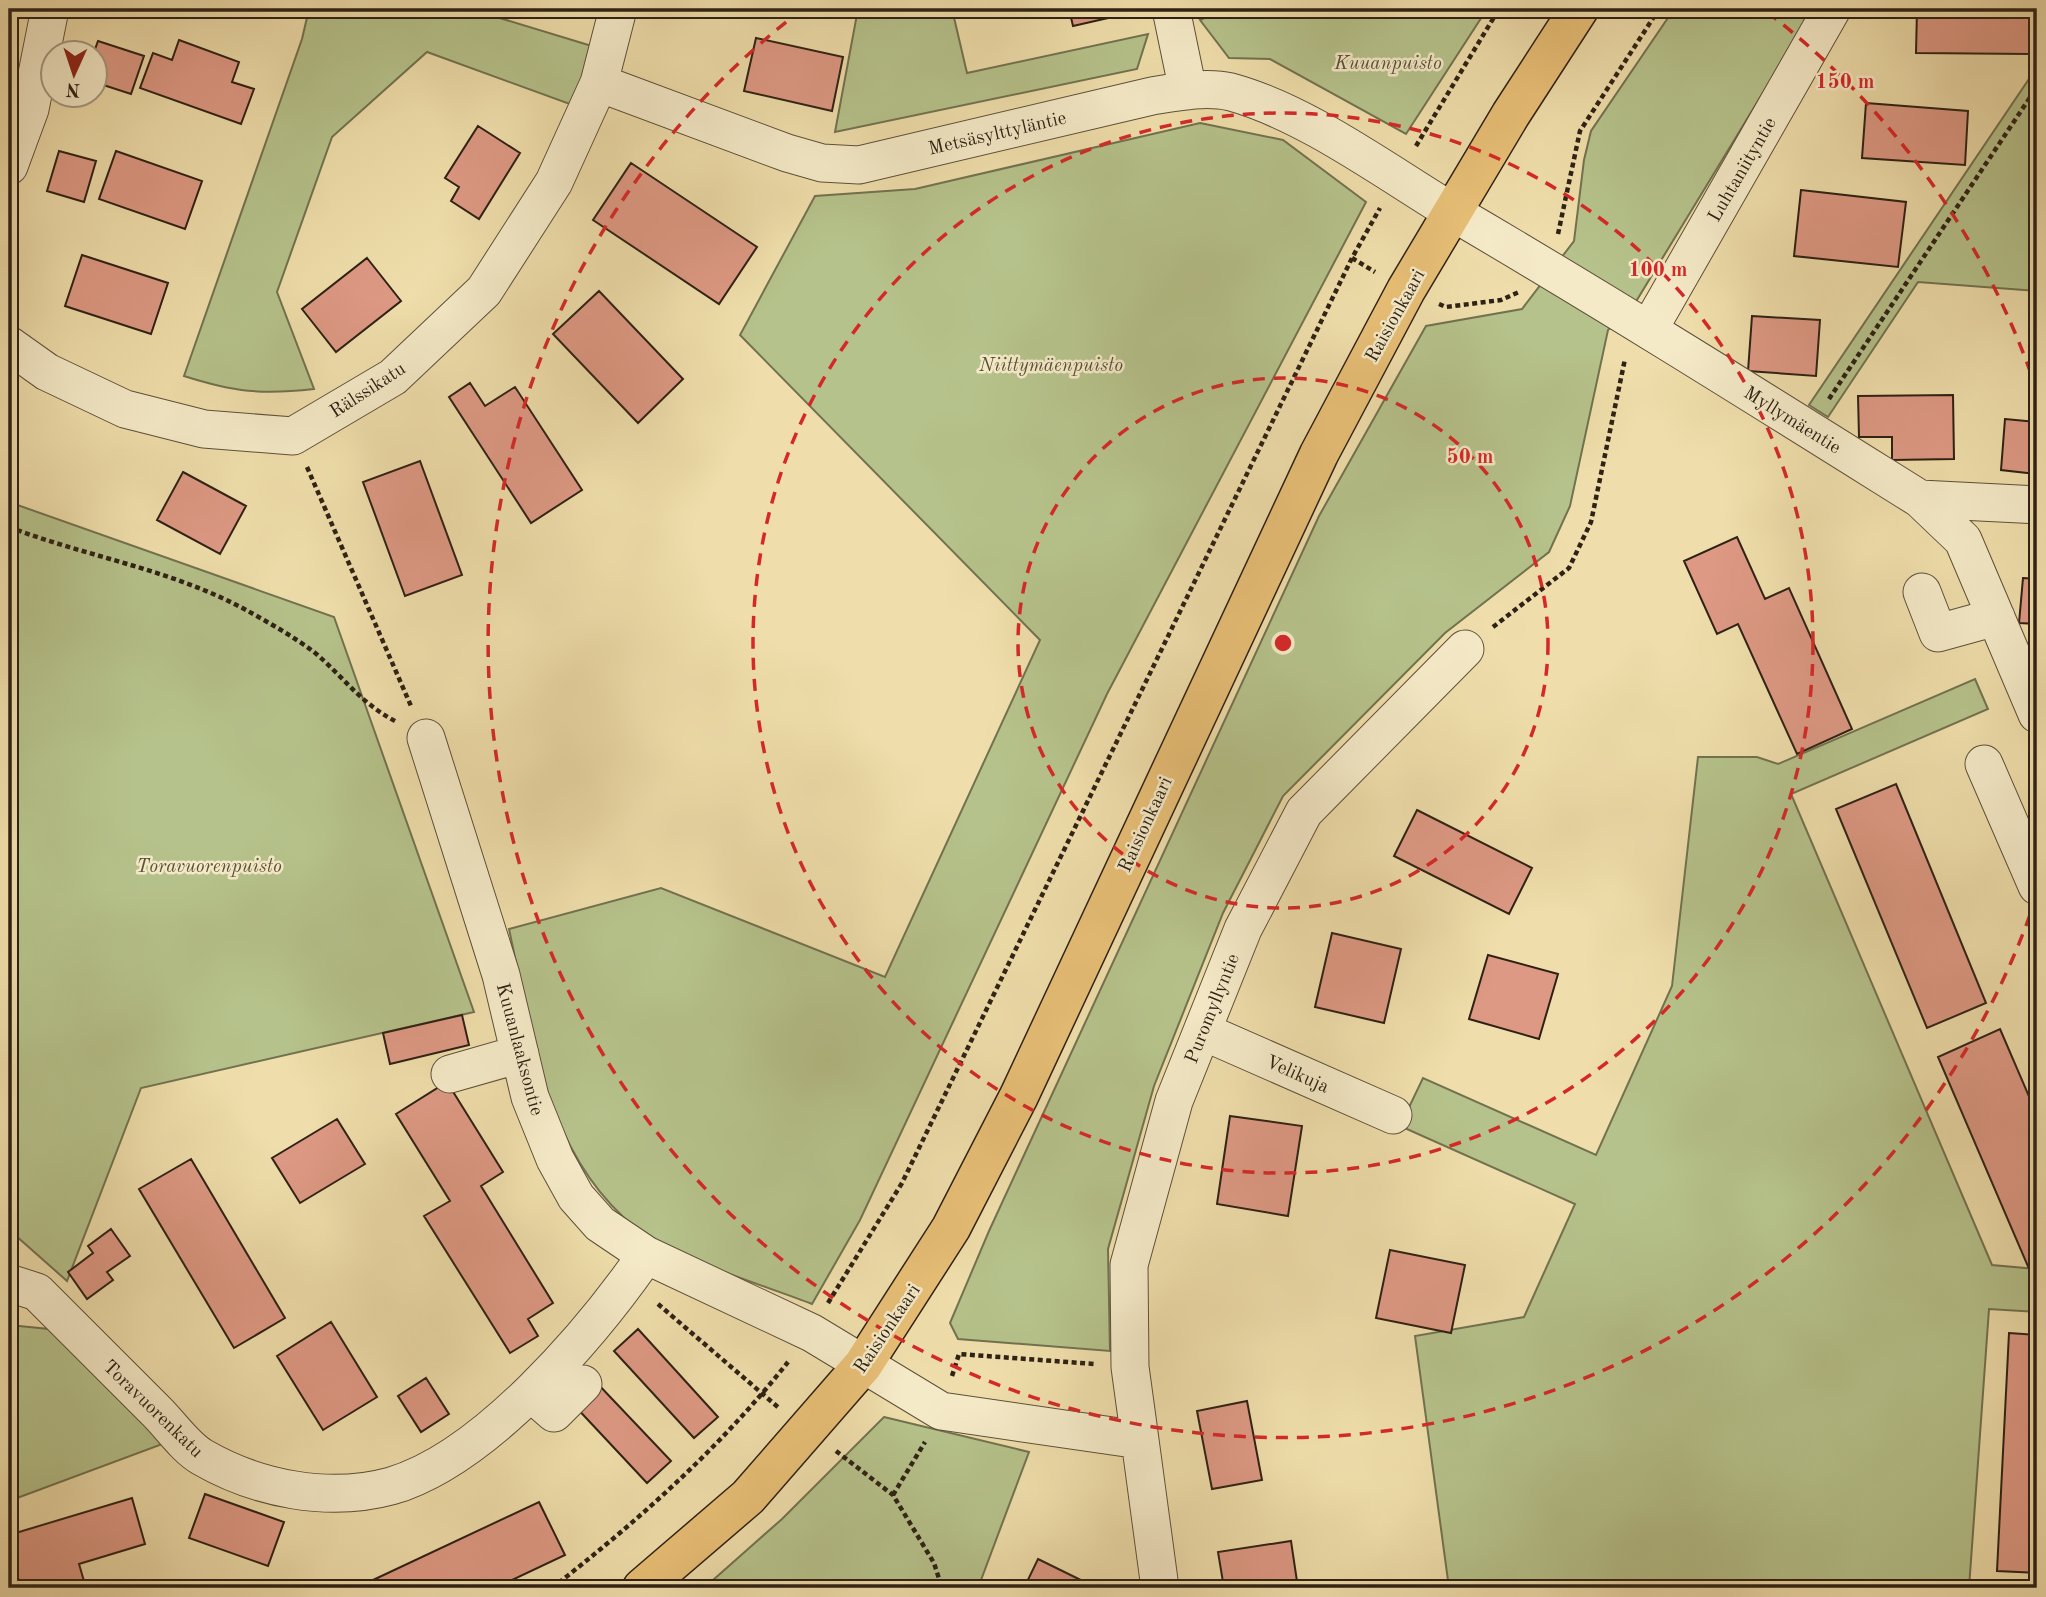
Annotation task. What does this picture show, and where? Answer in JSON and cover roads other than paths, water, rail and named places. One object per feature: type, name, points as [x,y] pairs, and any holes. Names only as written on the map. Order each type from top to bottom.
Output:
[{"type":"main road","name":"Raisionkaari","points":[[642,1588],[748,1497],[863,1365],[951,1228],[1019,1096],[1319,454],[1406,290],[1579,9]]},
{"type":"street","points":[[9,166],[19,105],[50,9]]},
{"type":"street","points":[[599,83],[618,9]]},
{"type":"street","points":[[1171,9],[1188,91]]},
{"type":"street","name":"Luhtaniityntie","points":[[1639,338],[1832,9]]},
{"type":"street","name":"Metsäsylttyläntie","points":[[599,83],[787,153],[822,163],[859,165],[1152,96],[1188,91],[1227,91],[1263,103],[1397,176],[1453,212]]},
{"type":"street","name":"Rälssikatu","points":[[9,345],[47,372],[125,409],[204,429],[293,436],[393,377],[484,291],[554,183],[599,83]]},
{"type":"street","name":"Myllymäentie","points":[[1453,212],[1542,262],[1639,338],[1809,429],[1920,499],[1963,540],[2037,714]]},
{"type":"street","points":[[1920,499],[2037,505]]},
{"type":"street","points":[[1922,592],[1938,633],[1996,617]]},
{"type":"street","name":"Puromyllyntie","points":[[1160,1588],[1130,1367],[1129,1265],[1174,1101],[1243,929],[1304,812],[1465,649]]},
{"type":"street","name":"Kuuanlaaksontie","points":[[426,738],[501,975],[535,1109],[555,1159],[576,1197],[600,1224],[646,1255],[811,1333],[863,1365]]},
{"type":"street","points":[[1984,764],[2037,886]]},
{"type":"street","name":"Velikuja","points":[[1202,1031],[1393,1115]]},
{"type":"street","points":[[450,1073],[520,1054]]},
{"type":"street","name":"Toravuorenkatu","points":[[9,1283],[37,1292],[199,1455],[272,1484],[326,1495],[367,1491],[410,1479],[508,1415],[531,1393],[621,1289],[646,1255]]},
{"type":"street","points":[[863,1365],[941,1411],[1140,1440]]},
{"type":"street","points":[[531,1393],[554,1413],[583,1384]]},
{"type":"park label","name":"Kuuanpuisto","points":[[1388,62]]},
{"type":"park label","name":"Niittymäenpuisto","points":[[1051,364]]},
{"type":"park label","name":"Toravuorenpuisto","points":[[209,865]]}]
